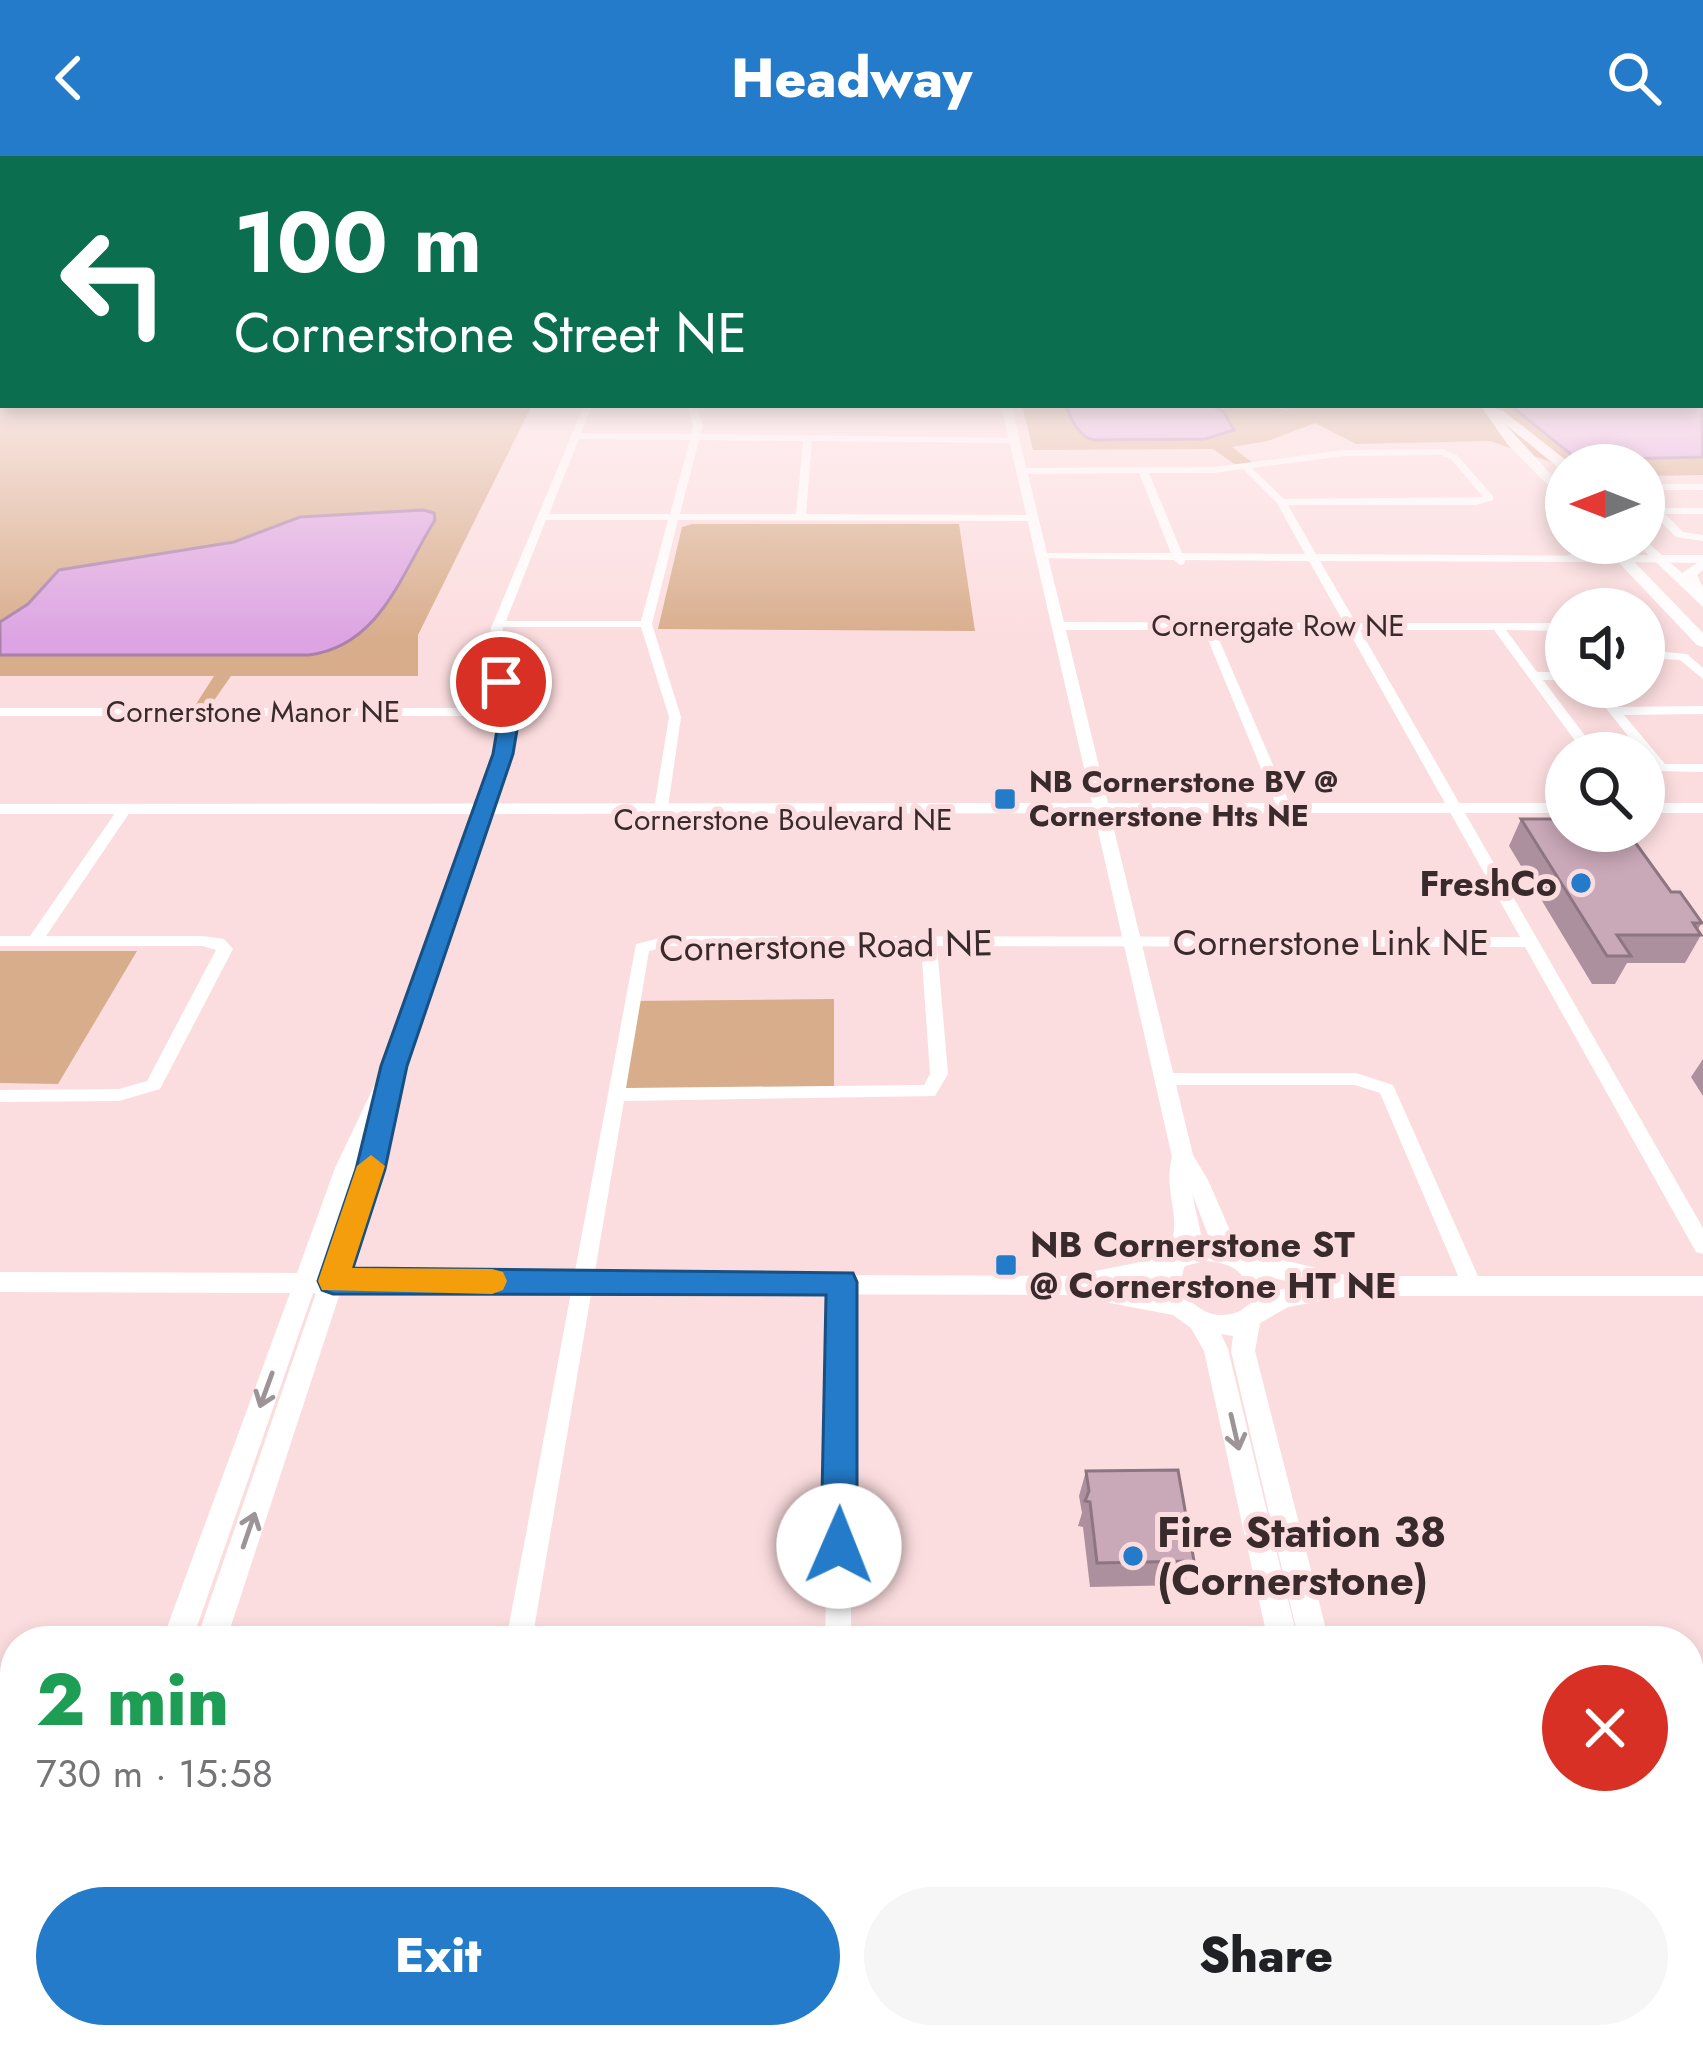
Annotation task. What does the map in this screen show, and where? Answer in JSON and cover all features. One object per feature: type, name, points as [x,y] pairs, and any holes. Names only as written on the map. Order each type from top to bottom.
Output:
[{"type":"main road","points":[[1703,561],[1689,574],[1703,602]]},
{"type":"main road","points":[[1636,564],[1703,639]]},
{"type":"main road","points":[[1642,564],[1703,618]]},
{"type":"main road","points":[[1665,564],[1703,602]]},
{"type":"street","points":[[183,1626],[319,1281],[370,1169],[394,1066],[503,754],[507,712],[495,652],[499,624],[565,463]]},
{"type":"street","points":[[661,814],[675,717],[646,624],[687,463]]},
{"type":"street","points":[[800,518],[805,463]]},
{"type":"street","points":[[1019,463],[1183,1157],[1198,1177],[1213,1225],[1235,1258],[1258,1276],[1255,1314],[1243,1351],[1311,1626]]},
{"type":"street","points":[[1021,471],[1247,468],[1276,463]]},
{"type":"street","points":[[1281,502],[1483,502],[1489,498],[1458,463]]},
{"type":"street","points":[[1247,468],[1281,502],[1703,1246]]},
{"type":"street","points":[[1143,470],[1178,559]]},
{"type":"street","points":[[1665,487],[1703,487]]},
{"type":"street","points":[[1665,511],[1703,511]]},
{"type":"street","points":[[542,517],[1033,518]]},
{"type":"street","points":[[1665,520],[1680,535],[1703,538]]},
{"type":"street","points":[[1043,559],[1545,559]]},
{"type":"street","points":[[1665,559],[1703,561]]},
{"type":"street","points":[[499,624],[646,624]]},
{"type":"street","name":"Cornergate Row NE","points":[[1058,626],[1545,627]]},
{"type":"street","points":[[1208,626],[1284,807]]},
{"type":"street","points":[[1497,627],[1575,732]]},
{"type":"street","points":[[1665,655],[1683,657],[1703,675]]},
{"type":"street","points":[[1534,676],[1545,676]]},
{"type":"street","points":[[1612,708],[1631,732]]},
{"type":"street","points":[[1615,711],[1703,710]]},
{"type":"street","name":"Cornerstone Manor NE","points":[[0,712],[507,712]]},
{"type":"street","points":[[1665,762],[1703,768]]},
{"type":"street","points":[[1665,774],[1675,785]]},
{"type":"street","name":"Cornerstone Boulevard NE","points":[[1103,813],[1284,807],[1545,820]]},
{"type":"street","name":"Cornerstone Boulevard NE","points":[[0,808],[121,815]]},
{"type":"street","points":[[1665,808],[1703,808]]},
{"type":"street","name":"Cornerstone Boulevard NE","points":[[0,821],[121,815],[1457,814],[1545,809]]},
{"type":"street","points":[[35,941],[121,815]]},
{"type":"street","points":[[1665,823],[1703,823]]},
{"type":"street","points":[[614,1096],[928,1091],[939,1074],[929,940]]},
{"type":"street","points":[[0,941],[202,941],[218,943],[225,950],[154,1085],[119,1096],[0,1096]]},
{"type":"street","name":"Cornerstone Road NE","points":[[522,1626],[637,961],[648,944],[1133,942]]},
{"type":"street","name":"Cornerstone Link NE","points":[[1133,942],[1530,942]]},
{"type":"street","points":[[1165,1079],[1356,1079],[1387,1089],[1472,1285]]},
{"type":"street","points":[[1183,1157],[1178,1178],[1189,1234],[1170,1288],[1216,1348],[1280,1626]]},
{"type":"street","points":[[1067,1286],[1177,1262],[1204,1251],[1349,1286]]},
{"type":"street","points":[[216,1626],[319,1281]]},
{"type":"street","points":[[0,1282],[1067,1286],[1136,1294],[1232,1326],[1283,1298],[1349,1286],[1703,1286]]},
{"type":"street","points":[[838,1626],[842,1282]]},
{"type":"shaded area","points":[[0,463],[503,463],[418,635],[418,676],[231,676],[206,712],[191,712],[214,676],[0,676]]},
{"type":"shaded area","points":[[1665,463],[1703,463],[1703,475],[1665,476]]},
{"type":"shaded area","points":[[434,513],[435,520],[399,584],[371,623],[333,649],[309,655],[0,655],[0,622],[28,604],[59,570],[234,542],[300,517]]},
{"type":"shaded area","points":[[959,524],[975,631],[658,629],[682,527]]},
{"type":"shaded area","points":[[0,951],[137,951],[58,1084],[0,1083]]},
{"type":"shaded area","points":[[834,999],[834,1095],[615,1095],[630,1001]]},
{"type":"building","points":[[1521,819],[1545,819],[1545,852],[1642,852],[1671,892],[1680,892],[1702,923],[1693,923],[1701,935],[1617,935],[1631,956],[1607,956]]},
{"type":"building","name":"Fire Station 38 (Cornerstone)","points":[[1178,1470],[1194,1561],[1097,1563],[1090,1502],[1085,1501],[1089,1491],[1086,1471]]},
{"type":"slow traffic","points":[[371,1166],[333,1281],[492,1281]]},
{"type":"place","name":"NB Cornerstone BV @ Cornerstone Hts NE","points":[[1005,799]]},
{"type":"place","name":"FreshCo","points":[[1581,883]]},
{"type":"place","name":"NB Cornerstone ST @ Cornerstone HT NE","points":[[1006,1265]]},
{"type":"place","name":"Fire Station 38 (Cornerstone)","points":[[1133,1556]]},
{"type":"route","points":[[501,682],[508,724],[503,754],[394,1066],[370,1169],[333,1281],[842,1282],[839,1546]]}]
